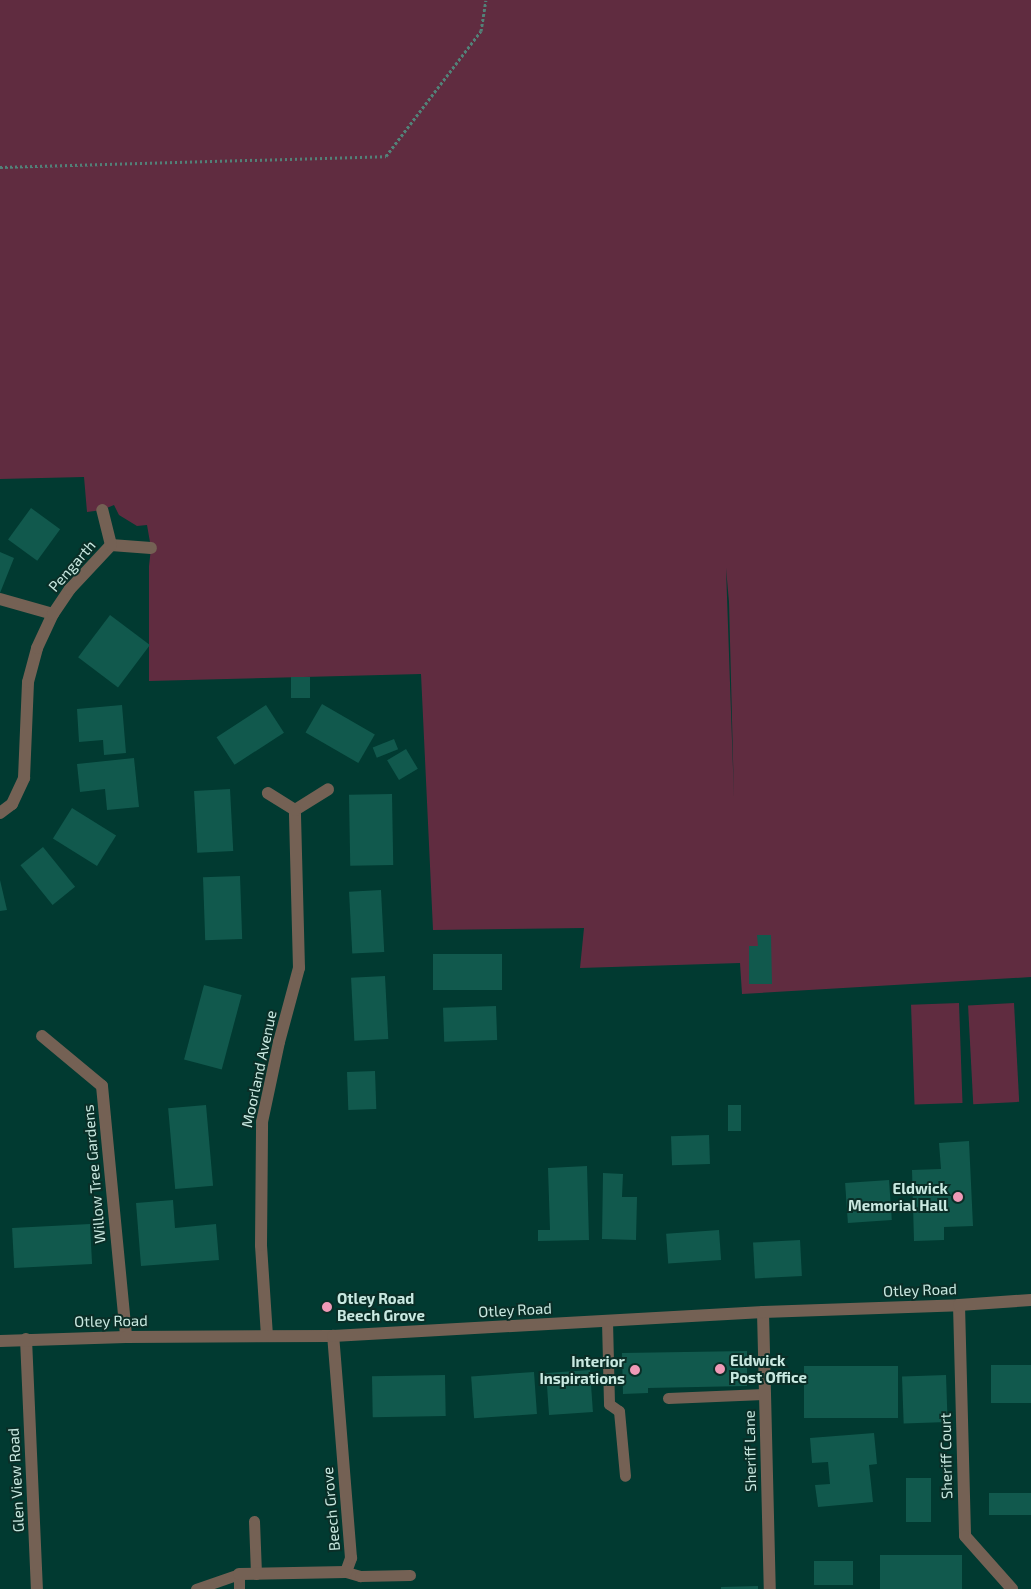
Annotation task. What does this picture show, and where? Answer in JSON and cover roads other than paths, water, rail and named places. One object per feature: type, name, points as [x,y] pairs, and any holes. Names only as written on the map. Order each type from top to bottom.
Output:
[{"type":"street","name":"Pengarth","points":[[0,813],[12,804],[24,778],[28,682],[37,648],[53,614],[70,589],[112,545],[102,510]]},
{"type":"street","points":[[112,545],[151,548]]},
{"type":"street","name":"Pengarth","points":[[0,599],[53,614]]},
{"type":"street","points":[[268,794],[295,810],[328,789]]},
{"type":"street","name":"Moorland Avenue","points":[[267,1336],[261,1245],[262,1122],[279,1042],[299,968],[295,810]]},
{"type":"street","name":"Willow Tree Gardens","points":[[42,1036],[102,1086],[126,1337]]},
{"type":"street","name":"Otley Road","points":[[0,1341],[126,1337],[333,1336],[763,1312],[959,1305],[1031,1300]]},
{"type":"street","name":"Sheriff Court","points":[[959,1305],[964,1536],[1012,1589]]},
{"type":"street","name":"Sheriff Lane","points":[[763,1312],[770,1589]]},
{"type":"street","name":"Beech Grove","points":[[239,1574],[346,1572],[351,1558],[333,1336]]},
{"type":"street","name":"Glen View Road","points":[[26,1339],[37,1589]]},
{"type":"lane","points":[[607,1321],[609,1404],[619,1411],[625,1476]]},
{"type":"lane","points":[[668,1398],[765,1394]]},
{"type":"lane","points":[[254,1521],[256,1574]]},
{"type":"lane","points":[[346,1572],[360,1576],[410,1575]]},
{"type":"lane","points":[[196,1589],[239,1574],[239,1589]]},
{"type":"place","name":"Eldwick Memorial Hall","points":[[958,1197]]},
{"type":"place","name":"Otley Road Beech Grove","points":[[327,1307]]},
{"type":"place","name":"Eldwick Post Office","points":[[720,1369]]},
{"type":"place","name":"Interior Inspirations","points":[[635,1370]]}]
